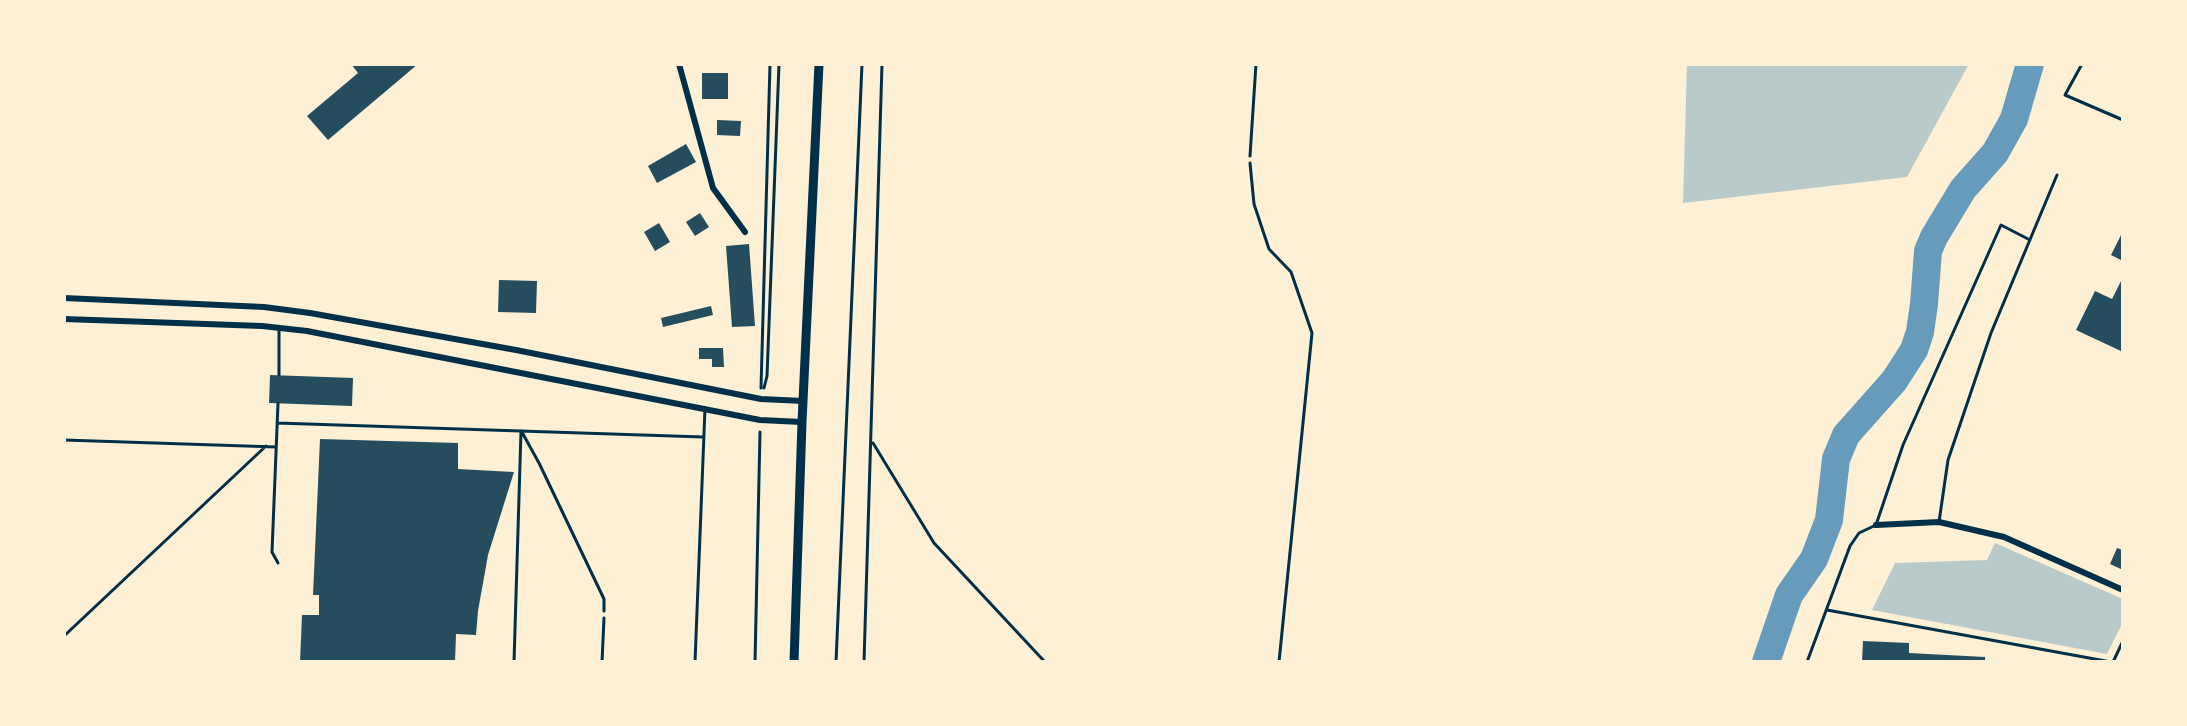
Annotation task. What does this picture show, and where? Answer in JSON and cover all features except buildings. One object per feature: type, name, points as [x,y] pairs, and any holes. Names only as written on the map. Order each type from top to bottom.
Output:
[{"type":"main road","points":[[794,662],[819,64]]},
{"type":"street","points":[[679,64],[713,188],[745,232]]},
{"type":"street","points":[[64,298],[282,309],[516,350],[761,399],[803,401]]},
{"type":"street","points":[[279,328],[282,309]]},
{"type":"street","points":[[64,319],[279,328],[514,370],[760,420],[802,422]]},
{"type":"street","points":[[1876,525],[1939,522],[2004,537],[2123,590]]},
{"type":"lane","points":[[2082,64],[2065,95],[2123,120]]},
{"type":"lane","points":[[1250,163],[1254,204],[1269,249],[1291,272],[1312,333],[1279,662]]},
{"type":"lane","points":[[1939,522],[1948,460],[1991,333],[2057,175]]},
{"type":"lane","points":[[1807,662],[1850,546],[1859,533],[1876,525],[1903,445],[2001,225],[2030,240]]},
{"type":"lane","points":[[279,328],[279,375]]},
{"type":"lane","points":[[278,403],[272,552],[278,563]]},
{"type":"lane","points":[[695,662],[705,408]]},
{"type":"lane","points":[[277,423],[703,437]]},
{"type":"lane","points":[[521,431],[604,599],[604,611]]},
{"type":"lane","points":[[514,662],[521,431]]},
{"type":"lane","points":[[64,440],[276,447]]},
{"type":"lane","points":[[64,636],[266,446]]},
{"type":"lane","points":[[1827,610],[2112,662],[2123,641]]},
{"type":"path","points":[[761,399],[770,64]]},
{"type":"path","points":[[761,399],[767,376],[779,64]]},
{"type":"path","points":[[836,662],[862,64]]},
{"type":"path","points":[[864,662],[882,64]]},
{"type":"path","points":[[1250,163],[1256,64]]},
{"type":"path","points":[[755,662],[760,420]]},
{"type":"path","points":[[872,440],[934,543],[1045,662]]},
{"type":"path","points":[[602,662],[604,611]]},
{"type":"shaded area","points":[[1687,64],[1969,64],[1907,177],[1683,203]]},
{"type":"shaded area","points":[[1995,543],[2123,599],[2123,622],[2107,654],[1872,610],[1895,563],[1987,560]]},
{"type":"waterway","points":[[1766,662],[1789,595],[1814,559],[1829,520],[1836,459],[1846,435],[1894,381],[1914,350],[1924,304],[1928,251],[1963,189],[1995,153],[2014,119],[2030,64]]}]
